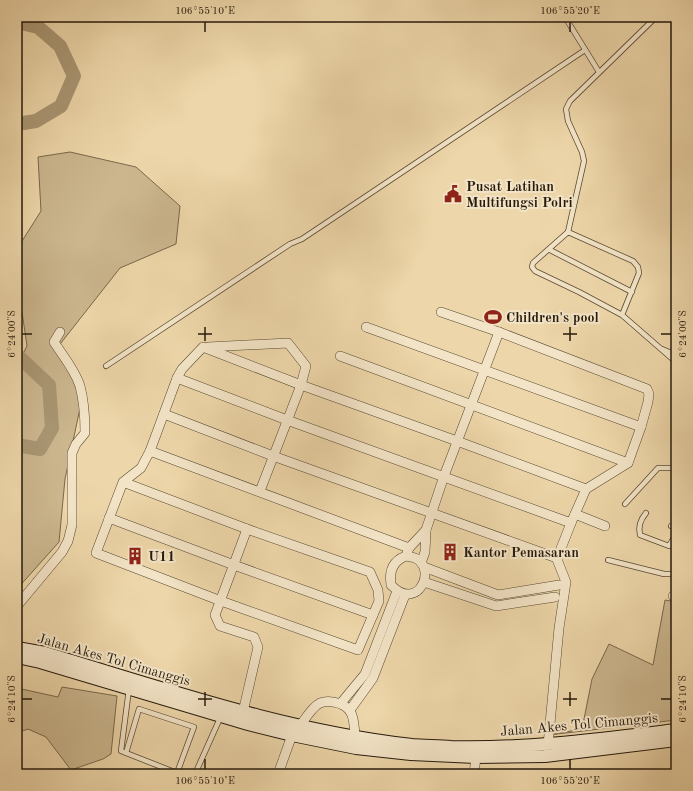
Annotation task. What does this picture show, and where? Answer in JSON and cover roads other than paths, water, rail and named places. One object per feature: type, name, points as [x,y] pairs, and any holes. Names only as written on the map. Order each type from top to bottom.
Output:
[{"type":"main road","name":"Jalan Akes Tol Cimanggis","points":[[17,648],[45,653],[247,717]]},
{"type":"main road","points":[[17,657],[40,662],[221,716],[247,717],[356,748],[411,754],[476,752],[545,756],[676,740]]},
{"type":"main road","name":"Jalan Akes Tol Cimanggis","points":[[296,731],[476,752],[676,730]]},
{"type":"street","points":[[441,312],[499,332],[647,390],[649,394],[641,427],[628,462],[586,490],[556,557],[566,582],[559,628],[548,745]]},
{"type":"street","points":[[366,327],[641,427]]},
{"type":"street","points":[[17,606],[62,552],[68,541],[72,525],[72,453],[76,444],[86,433],[84,405],[80,385],[72,368],[54,342],[60,332]]},
{"type":"street","points":[[422,565],[425,552],[426,530],[431,514],[499,332]]},
{"type":"street","points":[[122,482],[247,529],[370,572],[378,590],[379,601],[358,650],[221,601],[96,553],[122,482],[141,468],[150,452],[177,378],[182,370],[203,347],[288,343],[306,366],[301,385],[260,491]]},
{"type":"street","points":[[203,347],[301,385],[457,441],[586,490]]},
{"type":"street","points":[[340,356],[628,462]]},
{"type":"street","points":[[177,378],[287,420],[444,476],[573,518],[604,526]]},
{"type":"street","points":[[164,414],[431,514],[556,557]]},
{"type":"street","points":[[150,452],[260,491],[408,552],[422,565],[426,574],[422,586],[412,594],[401,593],[391,585],[390,578],[392,567],[408,552],[426,530]]},
{"type":"street","points":[[109,518],[373,615]]},
{"type":"street","points":[[247,529],[216,615],[220,626],[254,637],[258,647],[247,717]]},
{"type":"street","points":[[422,565],[498,595],[559,585]]},
{"type":"street","points":[[374,580],[390,578]]},
{"type":"street","points":[[424,582],[496,606],[556,597]]},
{"type":"street","points":[[341,703],[365,674],[401,593]]},
{"type":"street","points":[[350,710],[373,678],[401,593]]},
{"type":"street","points":[[496,606],[498,595]]},
{"type":"street","points":[[278,774],[296,731],[314,708],[320,703],[326,701],[341,703],[350,710],[354,722],[355,737]]},
{"type":"street","points":[[474,774],[476,752]]},
{"type":"lane","points":[[564,17],[599,72]]},
{"type":"lane","points":[[656,17],[570,101],[566,110],[568,121],[582,152],[584,161],[568,232],[550,250],[534,262],[532,266],[533,270],[622,315],[676,362]]},
{"type":"lane","points":[[106,366],[290,244],[302,239],[585,50]]},
{"type":"lane","points":[[568,232],[636,263],[640,271],[622,315]]},
{"type":"lane","points":[[550,250],[632,292]]},
{"type":"lane","points":[[676,313],[676,322]]},
{"type":"lane","points":[[657,346],[676,355]]},
{"type":"lane","points":[[625,504],[658,468],[676,470]]},
{"type":"lane","points":[[646,513],[643,516],[638,528],[640,535],[669,546],[676,534]]},
{"type":"lane","points":[[608,560],[664,574],[676,573]]},
{"type":"lane","points":[[129,688],[120,752],[177,773],[184,774]]},
{"type":"lane","points":[[126,753],[139,709],[194,727],[177,773]]},
{"type":"lane","points":[[195,774],[221,716]]},
{"type":"waterway","points":[[17,22],[38,27],[60,46],[74,76],[61,106],[36,121],[17,124]]},
{"type":"waterway","points":[[17,355],[49,385],[52,428],[40,449],[17,445]]},
{"type":"place","name":"Pusat Latihan Multifungsi Polri","points":[[453,194]]},
{"type":"place","name":"Children's pool","points":[[493,317]]},
{"type":"place","name":"Kantor Pemasaran","points":[[450,552]]},
{"type":"place","name":"U11","points":[[135,556]]}]
